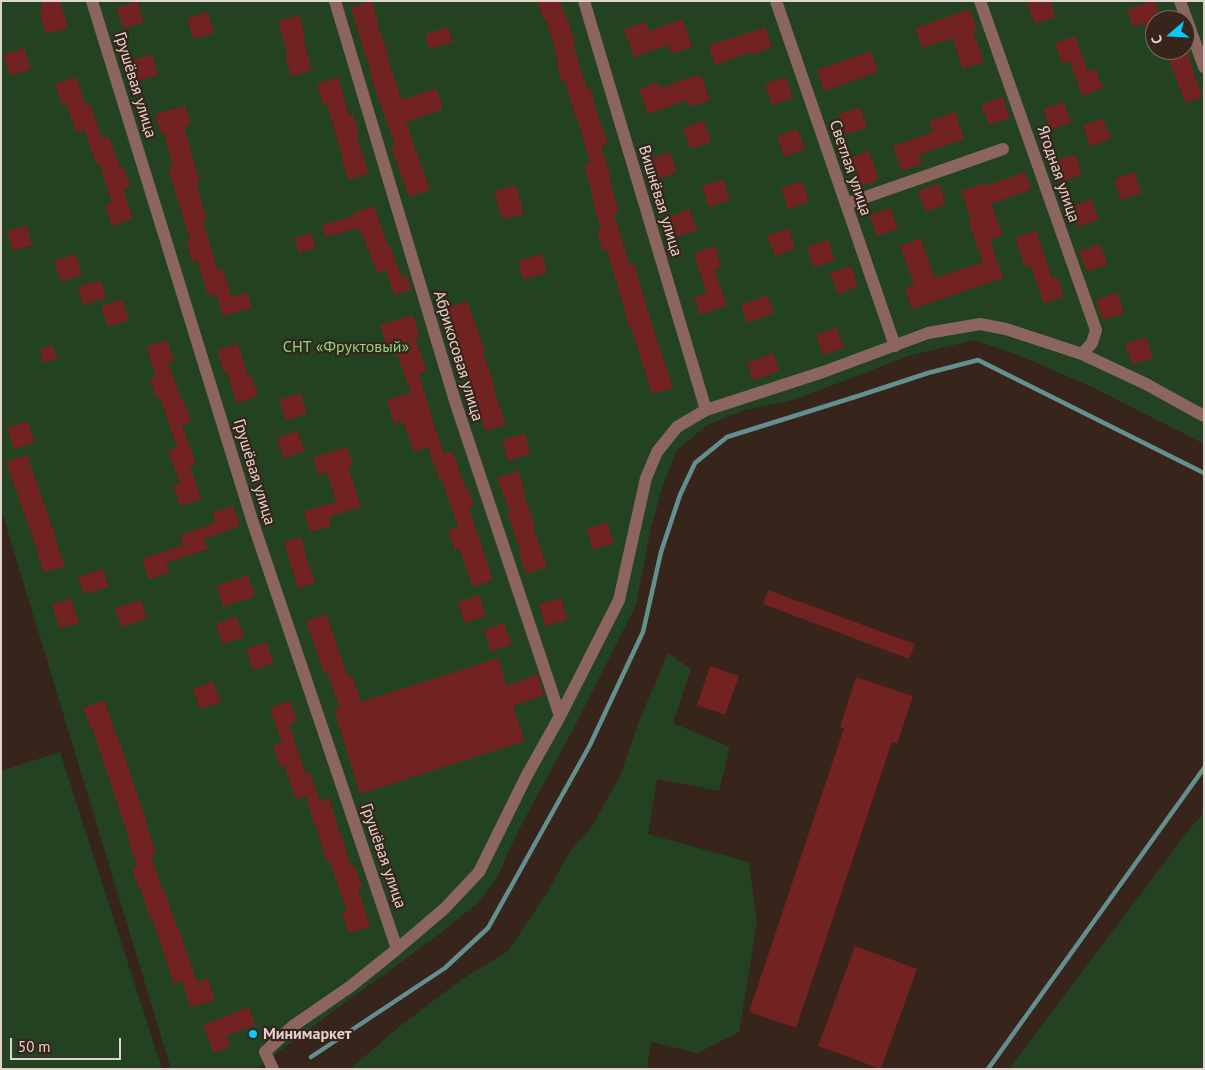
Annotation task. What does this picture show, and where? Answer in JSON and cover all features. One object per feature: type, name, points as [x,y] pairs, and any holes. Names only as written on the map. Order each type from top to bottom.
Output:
[{"type":"street","name":"Грушёвая улица","points":[[92,1],[253,523],[397,949]]},
{"type":"street","name":"Абрикосовая улица","points":[[336,1],[454,401],[560,716]]},
{"type":"street","name":"Вишнёвая улица","points":[[584,1],[706,410]]},
{"type":"street","name":"Светлая улица","points":[[776,1],[895,346]]},
{"type":"street","name":"Ягодная улица","points":[[980,1],[1096,330],[1092,343],[1082,354]]},
{"type":"street","points":[[1180,1],[1204,67]]},
{"type":"street","points":[[846,204],[1003,149]]},
{"type":"street","points":[[273,1069],[265,1052],[293,1026],[351,986],[397,949],[444,909],[479,872],[527,775],[560,716],[619,600],[646,478],[657,452],[677,427],[706,410],[780,386],[928,333],[980,324],[1006,329],[1082,354],[1146,384],[1204,416]]},
{"type":"green space","name":"СНТ «Фруктовый»","points":[[1,1],[1204,1],[1204,444],[1092,387],[1023,357],[975,340],[908,356],[789,401],[744,410],[707,425],[676,451],[661,491],[650,532],[636,605],[577,722],[516,835],[497,878],[479,902],[430,941],[256,1069],[171,1069],[1,509]]},
{"type":"green space","points":[[668,653],[691,669],[673,723],[730,747],[719,791],[657,779],[648,834],[749,862],[757,922],[739,1032],[698,1053],[651,1042],[647,1069],[350,1069],[400,1026],[461,980],[508,951],[548,891],[569,853],[592,826],[620,776],[639,721]]},
{"type":"green space","points":[[60,752],[162,1069],[1,1069],[1,771]]},
{"type":"green space","points":[[1204,812],[1204,1069],[1009,1069],[1189,830]]},
{"type":"building","points":[[40,1],[60,1],[68,28],[46,34],[39,11],[43,10]]},
{"type":"building","points":[[137,1],[144,22],[124,29],[116,8]]},
{"type":"building","points":[[372,1],[377,23],[389,57],[387,57],[402,100],[436,88],[443,109],[406,122],[430,190],[409,197],[391,147],[395,145],[370,75],[372,74],[351,7]]},
{"type":"building","points":[[537,1],[560,1],[569,22],[575,43],[573,44],[587,89],[590,88],[608,144],[601,146],[619,212],[614,214],[630,266],[634,264],[673,388],[652,394],[629,326],[607,250],[603,252],[597,231],[601,230],[584,164],[590,162],[565,81],[562,82],[556,61],[558,60],[546,19],[544,20]]},
{"type":"building","points":[[1034,1],[1050,1],[1055,17],[1035,24],[1027,4]]},
{"type":"building","points":[[1155,1],[1158,10],[1145,10],[1145,26],[1144,23],[1133,27],[1127,10]]},
{"type":"building","points":[[970,9],[977,30],[973,31],[984,62],[963,69],[952,38],[922,48],[915,28]]},
{"type":"building","points":[[208,12],[214,33],[193,39],[187,18]]},
{"type":"building","points":[[299,15],[312,70],[291,76],[278,21]]},
{"type":"building","points":[[682,19],[692,47],[672,54],[668,45],[634,57],[624,29],[645,22],[649,31]]},
{"type":"building","points":[[448,27],[453,42],[429,49],[425,34]]},
{"type":"building","points":[[765,27],[772,47],[752,55],[750,52],[715,65],[708,46]]},
{"type":"building","points":[[1075,36],[1088,71],[1095,68],[1103,88],[1082,96],[1070,61],[1062,64],[1055,43]]},
{"type":"building","points":[[24,48],[31,69],[10,76],[3,55]]},
{"type":"building","points":[[871,51],[878,72],[824,91],[817,70]]},
{"type":"building","points":[[152,54],[158,75],[137,81],[131,60]]},
{"type":"building","points":[[1169,60],[1189,60],[1202,97],[1185,103]]},
{"type":"building","points":[[700,74],[710,100],[690,107],[687,100],[648,114],[639,89],[658,82],[660,88]]},
{"type":"building","points":[[76,77],[86,106],[90,104],[102,139],[109,137],[120,167],[123,166],[130,187],[123,189],[133,219],[112,226],[105,205],[112,203],[99,163],[96,164],[84,129],[76,132],[66,103],[62,105],[55,84]]},
{"type":"building","points":[[338,77],[349,115],[353,114],[359,135],[356,135],[369,173],[349,180],[341,160],[343,159],[327,104],[323,105],[317,84]]},
{"type":"building","points":[[786,77],[793,98],[772,105],[765,84]]},
{"type":"building","points":[[1002,97],[1010,118],[989,125],[981,105]]},
{"type":"building","points":[[1063,102],[1071,122],[1050,130],[1043,109]]},
{"type":"building","points":[[185,106],[191,125],[184,127],[200,182],[196,183],[207,220],[203,221],[218,271],[223,269],[231,297],[247,292],[252,308],[223,316],[216,294],[208,296],[197,260],[192,262],[186,241],[190,240],[168,168],[173,167],[164,133],[161,134],[155,114]]},
{"type":"building","points":[[860,107],[867,127],[846,135],[839,114]]},
{"type":"building","points":[[955,112],[964,139],[919,155],[922,164],[902,171],[893,146],[933,132],[929,121]]},
{"type":"building","points":[[1103,118],[1111,139],[1090,146],[1083,126]]},
{"type":"building","points":[[704,121],[711,142],[690,149],[683,128]]},
{"type":"building","points":[[797,129],[805,149],[784,157],[777,136]]},
{"type":"building","points":[[869,151],[879,180],[859,187],[849,158]]},
{"type":"building","points":[[670,152],[677,172],[656,180],[649,159]]},
{"type":"building","points":[[1075,154],[1082,174],[1062,182],[1054,161]]},
{"type":"building","points":[[1025,172],[1032,189],[991,204],[1003,235],[990,240],[1003,278],[912,309],[905,289],[914,285],[900,246],[920,238],[935,278],[983,262],[968,221],[971,220],[961,191],[984,183],[985,186]]},
{"type":"building","points":[[1134,172],[1142,193],[1121,200],[1114,180]]},
{"type":"building","points":[[723,179],[730,200],[709,207],[702,186]]},
{"type":"building","points":[[802,181],[809,202],[788,209],[781,188]]},
{"type":"building","points":[[939,184],[946,204],[926,212],[918,191]]},
{"type":"building","points":[[516,185],[524,214],[502,219],[494,191]]},
{"type":"building","points":[[1091,199],[1099,220],[1078,227],[1071,207]]},
{"type":"building","points":[[374,206],[388,246],[390,246],[402,277],[407,276],[411,290],[394,295],[386,270],[377,273],[362,233],[360,234],[358,228],[326,237],[322,225],[354,216],[353,213]]},
{"type":"building","points":[[890,208],[898,229],[877,236],[870,215]]},
{"type":"building","points":[[689,209],[697,230],[676,237],[669,217]]},
{"type":"building","points":[[26,225],[32,245],[13,251],[7,231]]},
{"type":"building","points":[[788,228],[795,249],[775,256],[767,236]]},
{"type":"building","points":[[1036,230],[1052,278],[1057,276],[1064,296],[1044,304],[1030,265],[1025,267],[1015,238]]},
{"type":"building","points":[[311,233],[316,248],[299,253],[294,238]]},
{"type":"building","points":[[828,240],[835,260],[814,268],[807,247]]},
{"type":"building","points":[[1100,244],[1108,264],[1087,272],[1079,251]]},
{"type":"building","points":[[715,246],[721,267],[714,270],[727,305],[700,315],[694,297],[706,293],[694,253]]},
{"type":"building","points":[[75,254],[82,274],[61,282],[54,261]]},
{"type":"building","points":[[542,254],[547,273],[523,280],[518,261]]},
{"type":"building","points":[[851,266],[858,286],[838,294],[830,273]]},
{"type":"building","points":[[101,280],[106,298],[83,305],[78,287]]},
{"type":"building","points":[[1117,292],[1124,313],[1103,320],[1096,300]]},
{"type":"building","points":[[767,295],[774,313],[747,323],[741,305]]},
{"type":"building","points":[[122,299],[129,320],[108,327],[101,307]]},
{"type":"building","points":[[467,301],[485,351],[482,351],[506,424],[485,431],[478,411],[480,410],[467,374],[469,373],[446,308]]},
{"type":"building","points":[[413,315],[420,338],[415,339],[427,371],[419,374],[434,425],[444,454],[452,451],[465,486],[467,486],[474,506],[469,508],[493,580],[473,587],[459,549],[455,550],[448,531],[458,527],[428,447],[414,452],[403,422],[394,424],[387,400],[411,393],[394,346],[387,348],[380,325]]},
{"type":"building","points":[[836,327],[844,348],[823,355],[816,335]]},
{"type":"building","points":[[1146,337],[1153,358],[1133,365],[1125,344]]},
{"type":"building","points":[[167,340],[174,361],[168,363],[191,421],[182,425],[196,464],[190,466],[201,499],[180,506],[173,486],[180,483],[168,451],[177,447],[160,398],[157,399],[150,378],[156,376],[146,347]]},
{"type":"building","points":[[238,344],[248,376],[251,375],[258,396],[237,403],[226,371],[223,371],[217,350]]},
{"type":"building","points":[[53,345],[57,359],[43,363],[40,349]]},
{"type":"building","points":[[773,353],[780,371],[753,380],[747,363]]},
{"type":"building","points":[[300,393],[307,413],[286,421],[279,400]]},
{"type":"building","points":[[27,421],[35,442],[14,449],[7,428]]},
{"type":"building","points":[[297,431],[305,451],[284,459],[277,438]]},
{"type":"building","points":[[525,434],[530,454],[508,461],[502,440]]},
{"type":"building","points":[[347,447],[353,465],[348,466],[361,507],[329,517],[331,526],[310,532],[304,511],[336,502],[327,472],[318,475],[313,457]]},
{"type":"building","points":[[27,455],[65,566],[44,573],[6,462]]},
{"type":"building","points":[[518,471],[535,526],[533,527],[547,567],[526,574],[519,553],[521,552],[507,513],[510,512],[497,478]]},
{"type":"building","points":[[233,506],[240,526],[204,539],[208,549],[166,563],[169,572],[149,580],[142,559],[183,545],[180,535],[215,523],[212,513]]},
{"type":"building","points":[[607,522],[614,543],[593,550],[586,529]]},
{"type":"building","points":[[301,537],[305,555],[315,582],[298,589],[284,542]]},
{"type":"building","points":[[103,569],[109,587],[84,594],[78,577]]},
{"type":"building","points":[[248,575],[255,596],[223,607],[216,586]]},
{"type":"building","points":[[768,590],[915,644],[909,659],[763,604]]},
{"type":"building","points":[[479,595],[486,616],[465,623],[458,602]]},
{"type":"building","points":[[71,598],[79,623],[59,628],[52,604]]},
{"type":"building","points":[[561,598],[567,620],[545,626],[539,604]]},
{"type":"building","points":[[141,600],[147,619],[121,627],[115,608]]},
{"type":"building","points":[[326,614],[348,677],[352,676],[361,702],[498,658],[507,686],[538,674],[544,695],[513,706],[525,741],[360,794],[334,710],[340,709],[327,672],[324,673],[306,621]]},
{"type":"building","points":[[236,616],[244,637],[223,644],[216,624]]},
{"type":"building","points":[[504,623],[512,644],[491,651],[484,630]]},
{"type":"building","points":[[266,642],[274,663],[253,670],[246,649]]},
{"type":"building","points":[[710,666],[739,676],[725,715],[697,705]]},
{"type":"building","points":[[856,677],[913,696],[897,744],[892,742],[796,1028],[749,1012],[844,728],[840,727]]},
{"type":"building","points":[[213,681],[221,702],[200,709],[193,689]]},
{"type":"building","points":[[104,700],[147,823],[156,853],[151,855],[163,891],[197,982],[208,978],[215,1000],[190,1007],[182,981],[174,984],[152,918],[150,918],[132,868],[137,866],[129,839],[92,728],[83,708]]},
{"type":"building","points":[[290,701],[297,721],[289,724],[305,773],[309,771],[320,801],[329,798],[351,867],[355,866],[362,887],[358,888],[370,927],[348,933],[342,912],[347,911],[329,860],[326,861],[306,796],[296,799],[284,765],[280,767],[273,746],[282,743],[270,708]]},
{"type":"building","points":[[855,946],[917,969],[881,1069],[818,1046]]},
{"type":"building","points":[[249,1007],[255,1025],[226,1036],[230,1046],[214,1053],[203,1025]]},
{"type":"waterway","points":[[311,1057],[445,968],[488,928],[590,745],[643,632],[661,552],[680,495],[695,463],[727,437],[928,373],[978,360],[1204,473]]},
{"type":"waterway","points":[[988,1069],[1204,768]]},
{"type":"place","name":"Минимаркет","points":[[253,1034]]}]
